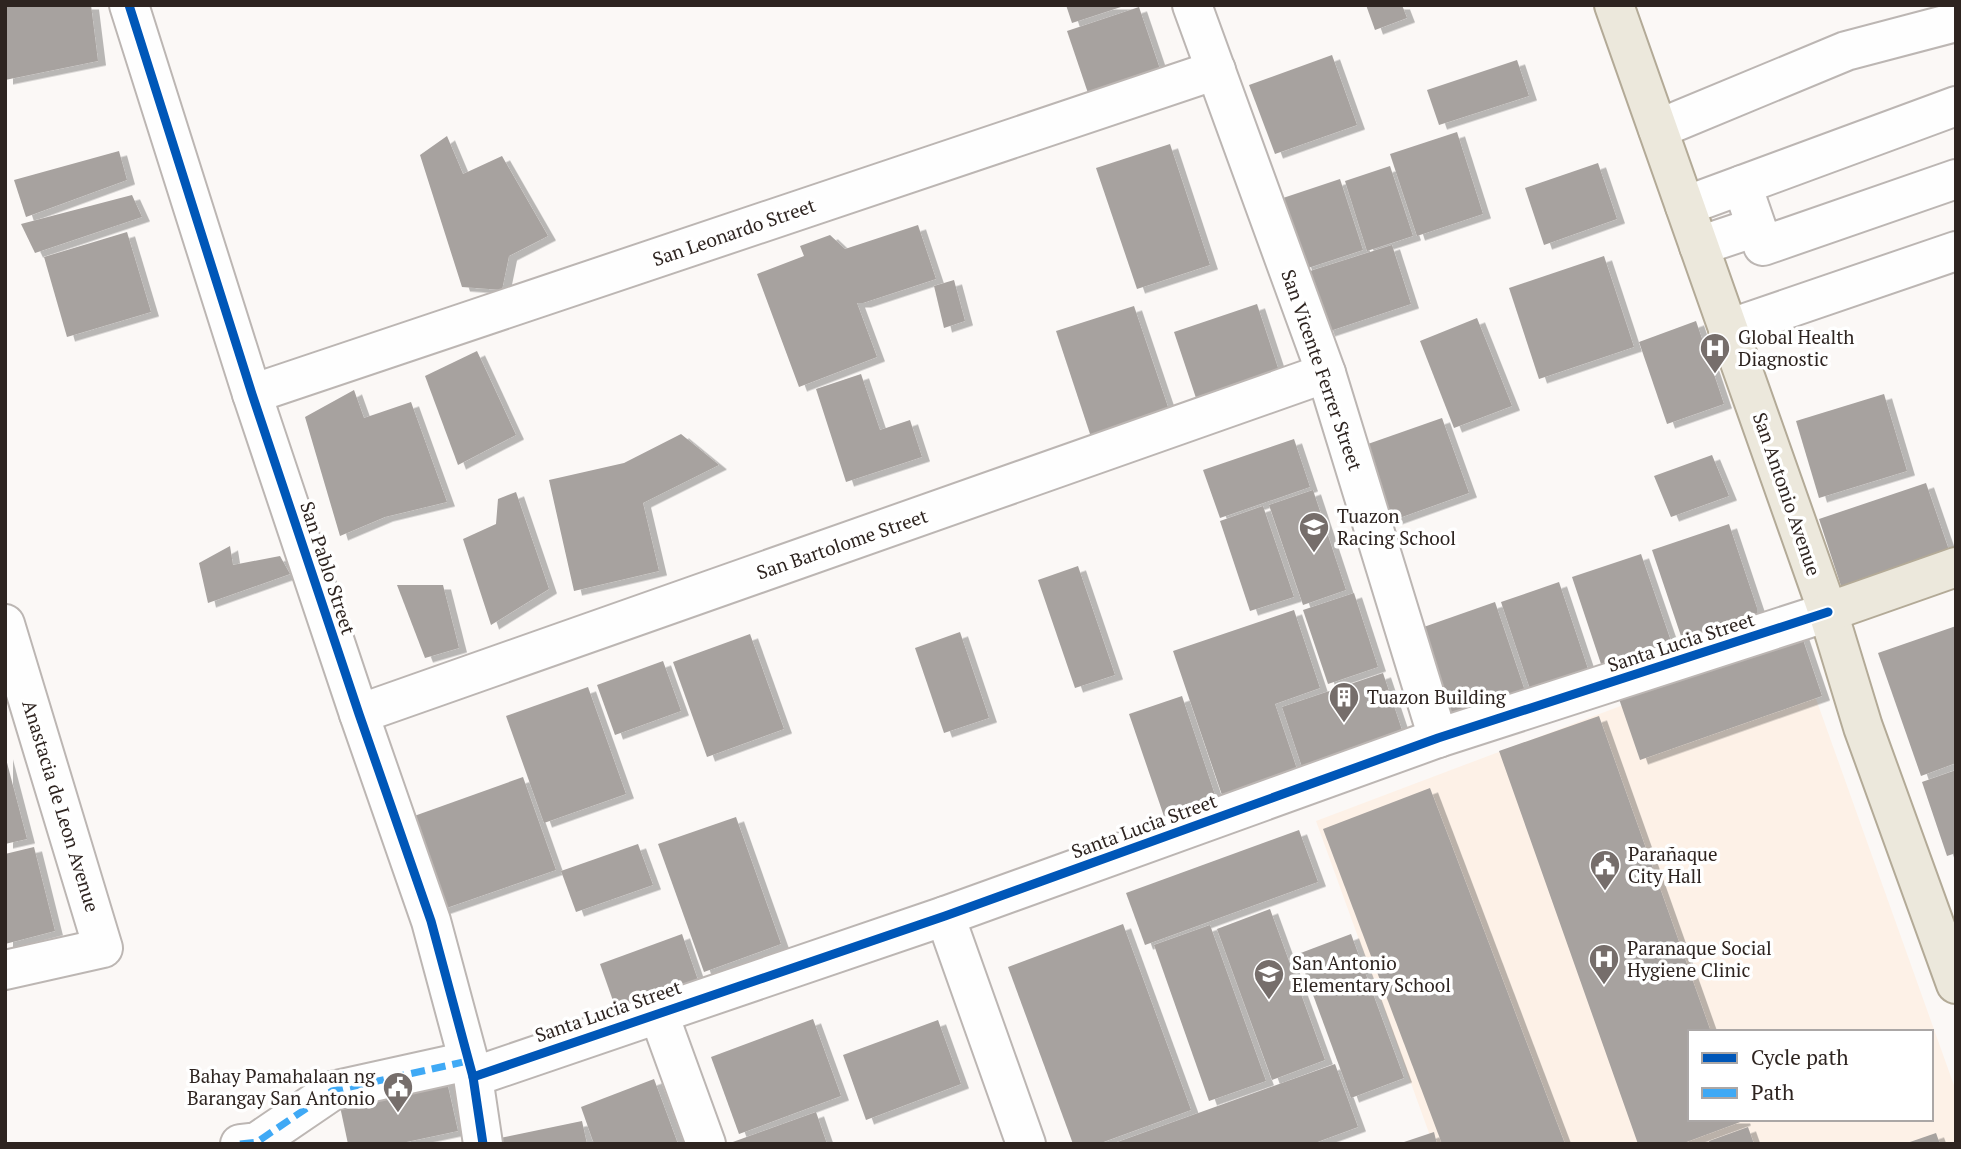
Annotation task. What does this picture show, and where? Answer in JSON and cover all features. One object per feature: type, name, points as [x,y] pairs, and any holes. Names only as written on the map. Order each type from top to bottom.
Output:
[{"type":"main road","name":"San Antonio Avenue","points":[[1614,5],[1828,612],[1863,727],[1956,984]]},
{"type":"main road","name":"Santa Lucia Street","points":[[1828,612],[1956,567]]},
{"type":"street","name":"San Pablo Street","points":[[129,5],[252,394],[431,921],[470,1069],[483,1144]]},
{"type":"street","name":"San Vicente Ferrer Street","points":[[1192,5],[1326,373],[1438,738]]},
{"type":"street","points":[[1658,129],[1846,51],[1956,22]]},
{"type":"street","name":"San Leonardo Street","points":[[252,394],[1216,70]]},
{"type":"street","points":[[1685,206],[1956,106]]},
{"type":"street","points":[[1742,185],[1763,246],[1956,179]]},
{"type":"street","points":[[1699,246],[1756,227]]},
{"type":"street","points":[[1728,329],[1956,251]]},
{"type":"street","name":"San Bartolome Street","points":[[359,715],[1326,373]]},
{"type":"street","name":"Santa Lucia Street","points":[[240,1144],[257,1142],[332,1091],[470,1069],[658,1012],[945,916],[1438,738],[1828,612]]},
{"type":"street","name":"Anastacia de Leon Avenue","points":[[5,624],[17,701],[103,948],[5,970]]},
{"type":"street","points":[[945,916],[1026,1144]]},
{"type":"street","points":[[658,1012],[706,1144]]},
{"type":"shaded area","points":[[1795,640],[1956,1091],[1956,1144],[1433,1144],[1316,821]]},
{"type":"building","points":[[5,5],[91,5],[98,61],[5,80]]},
{"type":"building","points":[[1066,5],[1124,5],[1124,6],[1072,23]]},
{"type":"building","points":[[1366,5],[1402,5],[1407,18],[1375,30]]},
{"type":"building","points":[[1139,7],[1163,78],[1091,102],[1067,31]]},
{"type":"building","points":[[1332,55],[1357,125],[1275,154],[1249,85]]},
{"type":"building","points":[[1517,60],[1529,96],[1439,125],[1427,90]]},
{"type":"building","points":[[1457,132],[1483,214],[1417,236],[1390,154]]},
{"type":"building","points":[[447,136],[463,174],[502,156],[548,236],[509,256],[502,290],[462,287],[420,155]]},
{"type":"building","points":[[1170,144],[1210,265],[1137,289],[1096,168]]},
{"type":"building","points":[[119,151],[127,180],[26,217],[14,180]]},
{"type":"building","points":[[1598,163],[1617,219],[1544,245],[1525,188]]},
{"type":"building","points":[[1390,166],[1413,236],[1367,251],[1345,181]]},
{"type":"building","points":[[1340,179],[1363,250],[1305,269],[1283,198]]},
{"type":"building","points":[[132,195],[142,217],[35,253],[21,224]]},
{"type":"building","points":[[918,225],[936,279],[857,303],[877,357],[799,387],[757,274],[804,256],[800,246],[830,235],[845,249]]},
{"type":"building","points":[[127,232],[151,312],[67,337],[44,257]]},
{"type":"building","points":[[1392,245],[1411,304],[1327,332],[1307,272]]},
{"type":"building","points":[[1604,256],[1634,347],[1539,379],[1509,288]]},
{"type":"building","points":[[954,280],[965,321],[944,328],[934,286]]},
{"type":"building","points":[[1257,304],[1279,371],[1196,398],[1174,332]]},
{"type":"building","points":[[1134,306],[1170,413],[1092,440],[1056,331]]},
{"type":"building","points":[[1477,318],[1512,406],[1454,428],[1420,341]]},
{"type":"building","points":[[1696,321],[1724,404],[1667,424],[1639,342]]},
{"type":"building","points":[[477,351],[516,435],[458,465],[425,376]]},
{"type":"building","points":[[861,374],[880,430],[910,420],[922,457],[846,482],[816,389]]},
{"type":"building","points":[[354,390],[364,418],[411,402],[447,502],[385,517],[340,536],[305,417]]},
{"type":"building","points":[[1884,394],[1907,471],[1819,498],[1796,421]]},
{"type":"building","points":[[1442,418],[1469,493],[1391,521],[1365,445]]},
{"type":"building","points":[[681,434],[719,465],[643,503],[659,571],[574,591],[549,480],[624,463]]},
{"type":"building","points":[[1294,439],[1310,487],[1220,518],[1203,470]]},
{"type":"building","points":[[1712,455],[1729,496],[1671,517],[1654,476]]},
{"type":"building","points":[[1926,483],[1951,556],[1843,592],[1819,519]]},
{"type":"building","points":[[1313,490],[1346,590],[1303,605],[1269,505]]},
{"type":"building","points":[[516,492],[549,589],[491,625],[463,539],[496,524],[498,499]]},
{"type":"building","points":[[1263,506],[1294,597],[1250,611],[1220,521]]},
{"type":"building","points":[[1729,524],[1757,608],[1757,620],[1685,648],[1652,550]]},
{"type":"building","points":[[230,546],[233,565],[280,556],[290,574],[208,603],[199,563]]},
{"type":"building","points":[[1641,554],[1674,650],[1604,673],[1572,577]]},
{"type":"building","points":[[1078,566],[1115,675],[1075,688],[1038,580]]},
{"type":"building","points":[[1559,582],[1591,678],[1533,698],[1501,602]]},
{"type":"building","points":[[397,585],[443,585],[459,648],[425,658]]},
{"type":"building","points":[[1354,593],[1378,667],[1328,684],[1303,610]]},
{"type":"building","points":[[1495,602],[1526,694],[1449,720],[1418,629]]},
{"type":"building","points":[[1294,610],[1320,688],[1275,704],[1300,778],[1225,804],[1173,651]]},
{"type":"building","points":[[1956,626],[1956,763],[1921,776],[1878,653]]},
{"type":"building","points":[[1799,628],[1822,696],[1640,760],[1617,693]]},
{"type":"building","points":[[960,632],[989,718],[944,733],[915,648]]},
{"type":"building","points":[[750,634],[784,729],[707,757],[673,662]]},
{"type":"building","points":[[663,661],[681,711],[615,735],[597,685]]},
{"type":"building","name":"Tuazon Building","points":[[1383,673],[1406,742],[1305,776],[1282,707]]},
{"type":"building","points":[[588,687],[626,794],[544,823],[506,716]]},
{"type":"building","points":[[1182,696],[1220,810],[1168,828],[1129,714]]},
{"type":"building","name":"Parañaque City Hall","points":[[1599,716],[1710,1030],[1688,1030],[1688,1121],[1743,1121],[1681,1144],[1638,1144],[1499,751]]},
{"type":"building","points":[[5,755],[27,839],[5,844]]},
{"type":"building","points":[[1956,770],[1956,853],[1947,856],[1922,782]]},
{"type":"building","points":[[523,777],[556,870],[435,912],[403,820]]},
{"type":"building","points":[[1430,788],[1565,1144],[1442,1144],[1323,829]]},
{"type":"building","points":[[736,817],[781,944],[704,972],[658,844]]},
{"type":"building","points":[[1299,830],[1318,882],[1145,945],[1126,893]]},
{"type":"building","points":[[638,844],[653,885],[576,912],[561,871]]},
{"type":"building","points":[[34,847],[55,931],[5,944],[5,854]]},
{"type":"building","points":[[1270,909],[1325,1060],[1272,1080],[1217,929]]},
{"type":"building","points":[[1123,924],[1191,1110],[1098,1144],[1073,1144],[1008,967]]},
{"type":"building","points":[[1210,925],[1266,1081],[1209,1101],[1154,945]]},
{"type":"building","points":[[682,934],[700,986],[618,1015],[600,964]]},
{"type":"building","points":[[1351,934],[1404,1078],[1351,1098],[1298,954]]},
{"type":"building","points":[[813,1019],[841,1096],[739,1134],[711,1057]]},
{"type":"building","points":[[938,1020],[961,1084],[866,1120],[843,1055]]},
{"type":"building","points":[[1335,1064],[1358,1127],[1312,1144],[1112,1144]]},
{"type":"building","name":"Bahay Pamahalaan ng Barangay San Antonio","points":[[445,1073],[458,1131],[397,1144],[348,1144],[338,1097]]},
{"type":"building","points":[[654,1079],[678,1144],[594,1144],[581,1107]]},
{"type":"building","points":[[816,1112],[827,1144],[730,1144],[730,1143]]},
{"type":"building","points":[[582,1121],[587,1144],[496,1144],[495,1139]]},
{"type":"building","points":[[1748,1127],[1754,1144],[1710,1144],[1709,1141]]},
{"type":"building","points":[[1434,1132],[1437,1144],[1401,1144],[1401,1143]]},
{"type":"building","points":[[1936,1133],[1940,1144],[1907,1144],[1907,1143]]},
{"type":"marked path","points":[[240,1144],[257,1142],[332,1091],[468,1061]]},
{"type":"cycle path","points":[[129,5],[252,394],[431,921],[473,1077],[483,1144]]},
{"type":"cycle path","points":[[473,1077],[945,916],[1438,738],[1828,612]]},
{"type":"place","name":"Global Health Diagnostic","points":[[1715,375]]},
{"type":"place","name":"Tuazon Racing School","points":[[1314,554]]},
{"type":"place","name":"Tuazon Building","points":[[1344,724]]},
{"type":"place","name":"Parañaque City Hall","points":[[1605,892]]},
{"type":"place","name":"Paranaque Social Hygiene Clinic","points":[[1604,986]]},
{"type":"place","name":"San Antonio Elementary School","points":[[1269,1001]]},
{"type":"place","name":"Bahay Pamahalaan ng Barangay San Antonio","points":[[398,1114]]}]
